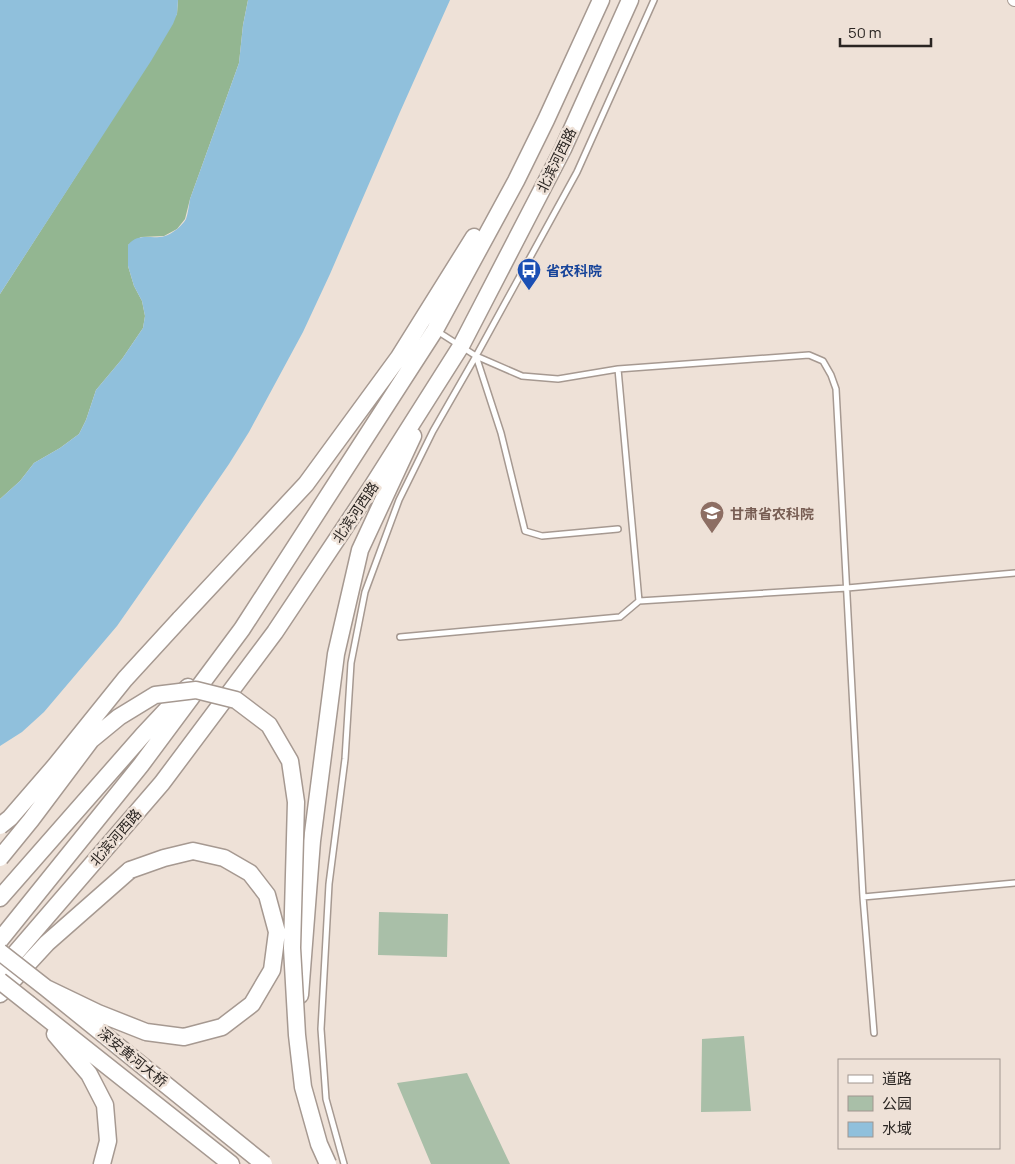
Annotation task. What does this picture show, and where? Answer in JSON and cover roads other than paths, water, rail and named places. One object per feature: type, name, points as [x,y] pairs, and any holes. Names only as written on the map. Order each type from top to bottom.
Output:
[{"type":"main road","name":"北滨河西路","points":[[0,940],[141,765],[242,629],[435,330],[516,181],[546,120],[600,0]]},
{"type":"main road","name":"北滨河西路","points":[[0,971],[162,783],[275,632],[372,488],[461,346],[563,149],[630,0]]},
{"type":"main road","points":[[0,826],[10,818],[55,766],[125,679],[306,484],[399,357],[482,226],[516,181]]},
{"type":"main road","points":[[297,1035],[312,841],[336,654],[360,550],[438,382]]},
{"type":"main road","points":[[0,898],[143,735],[242,629]]},
{"type":"main road","points":[[0,858],[91,740],[119,716],[155,696],[196,690],[236,700],[269,725],[290,761],[296,802],[292,948],[297,1035],[303,1087],[328,1164]]},
{"type":"main road","points":[[0,994],[47,943],[130,870],[164,858],[193,851],[224,858],[250,873],[267,895],[277,932],[272,970],[252,1004],[222,1027],[184,1037],[146,1032],[46,988]]},
{"type":"main road","points":[[47,943],[69,891]]},
{"type":"main road","name":"深安黄河大桥","points":[[0,952],[264,1164]]},
{"type":"main road","name":"深安黄河大桥","points":[[0,981],[231,1164]]},
{"type":"main road","points":[[29,1004],[89,1074],[105,1105],[108,1141],[102,1164]]},
{"type":"lane","points":[[344,1164],[326,1099],[320,1029],[329,884],[345,760],[351,663],[365,592],[399,500],[433,430],[577,172],[654,0]]},
{"type":"lane","points":[[435,330],[476,356],[522,376],[558,379],[618,369],[809,355],[823,361],[836,389],[863,897],[874,1033]]},
{"type":"lane","points":[[476,356],[501,433],[525,531],[542,536],[618,529]]},
{"type":"lane","points":[[618,369],[639,601]]},
{"type":"lane","points":[[400,636],[620,617],[639,601],[847,588],[1015,573]]},
{"type":"lane","points":[[863,897],[1015,883]]},
{"type":"water","points":[[0,0],[178,0],[177,14],[173,24],[151,61],[0,294]]},
{"type":"water","points":[[248,0],[450,0],[330,274],[303,332],[249,432],[117,626],[44,712],[22,732],[0,746],[0,499],[20,481],[34,463],[79,434],[96,390],[122,359],[143,328],[145,316],[142,301],[134,286],[128,266],[128,245],[141,237],[168,235],[174,232],[186,219],[190,199],[239,63]]},
{"type":"place","name":"省农科院","points":[[529,291]]},
{"type":"place","name":"甘肃省农科院","points":[[712,534]]}]
